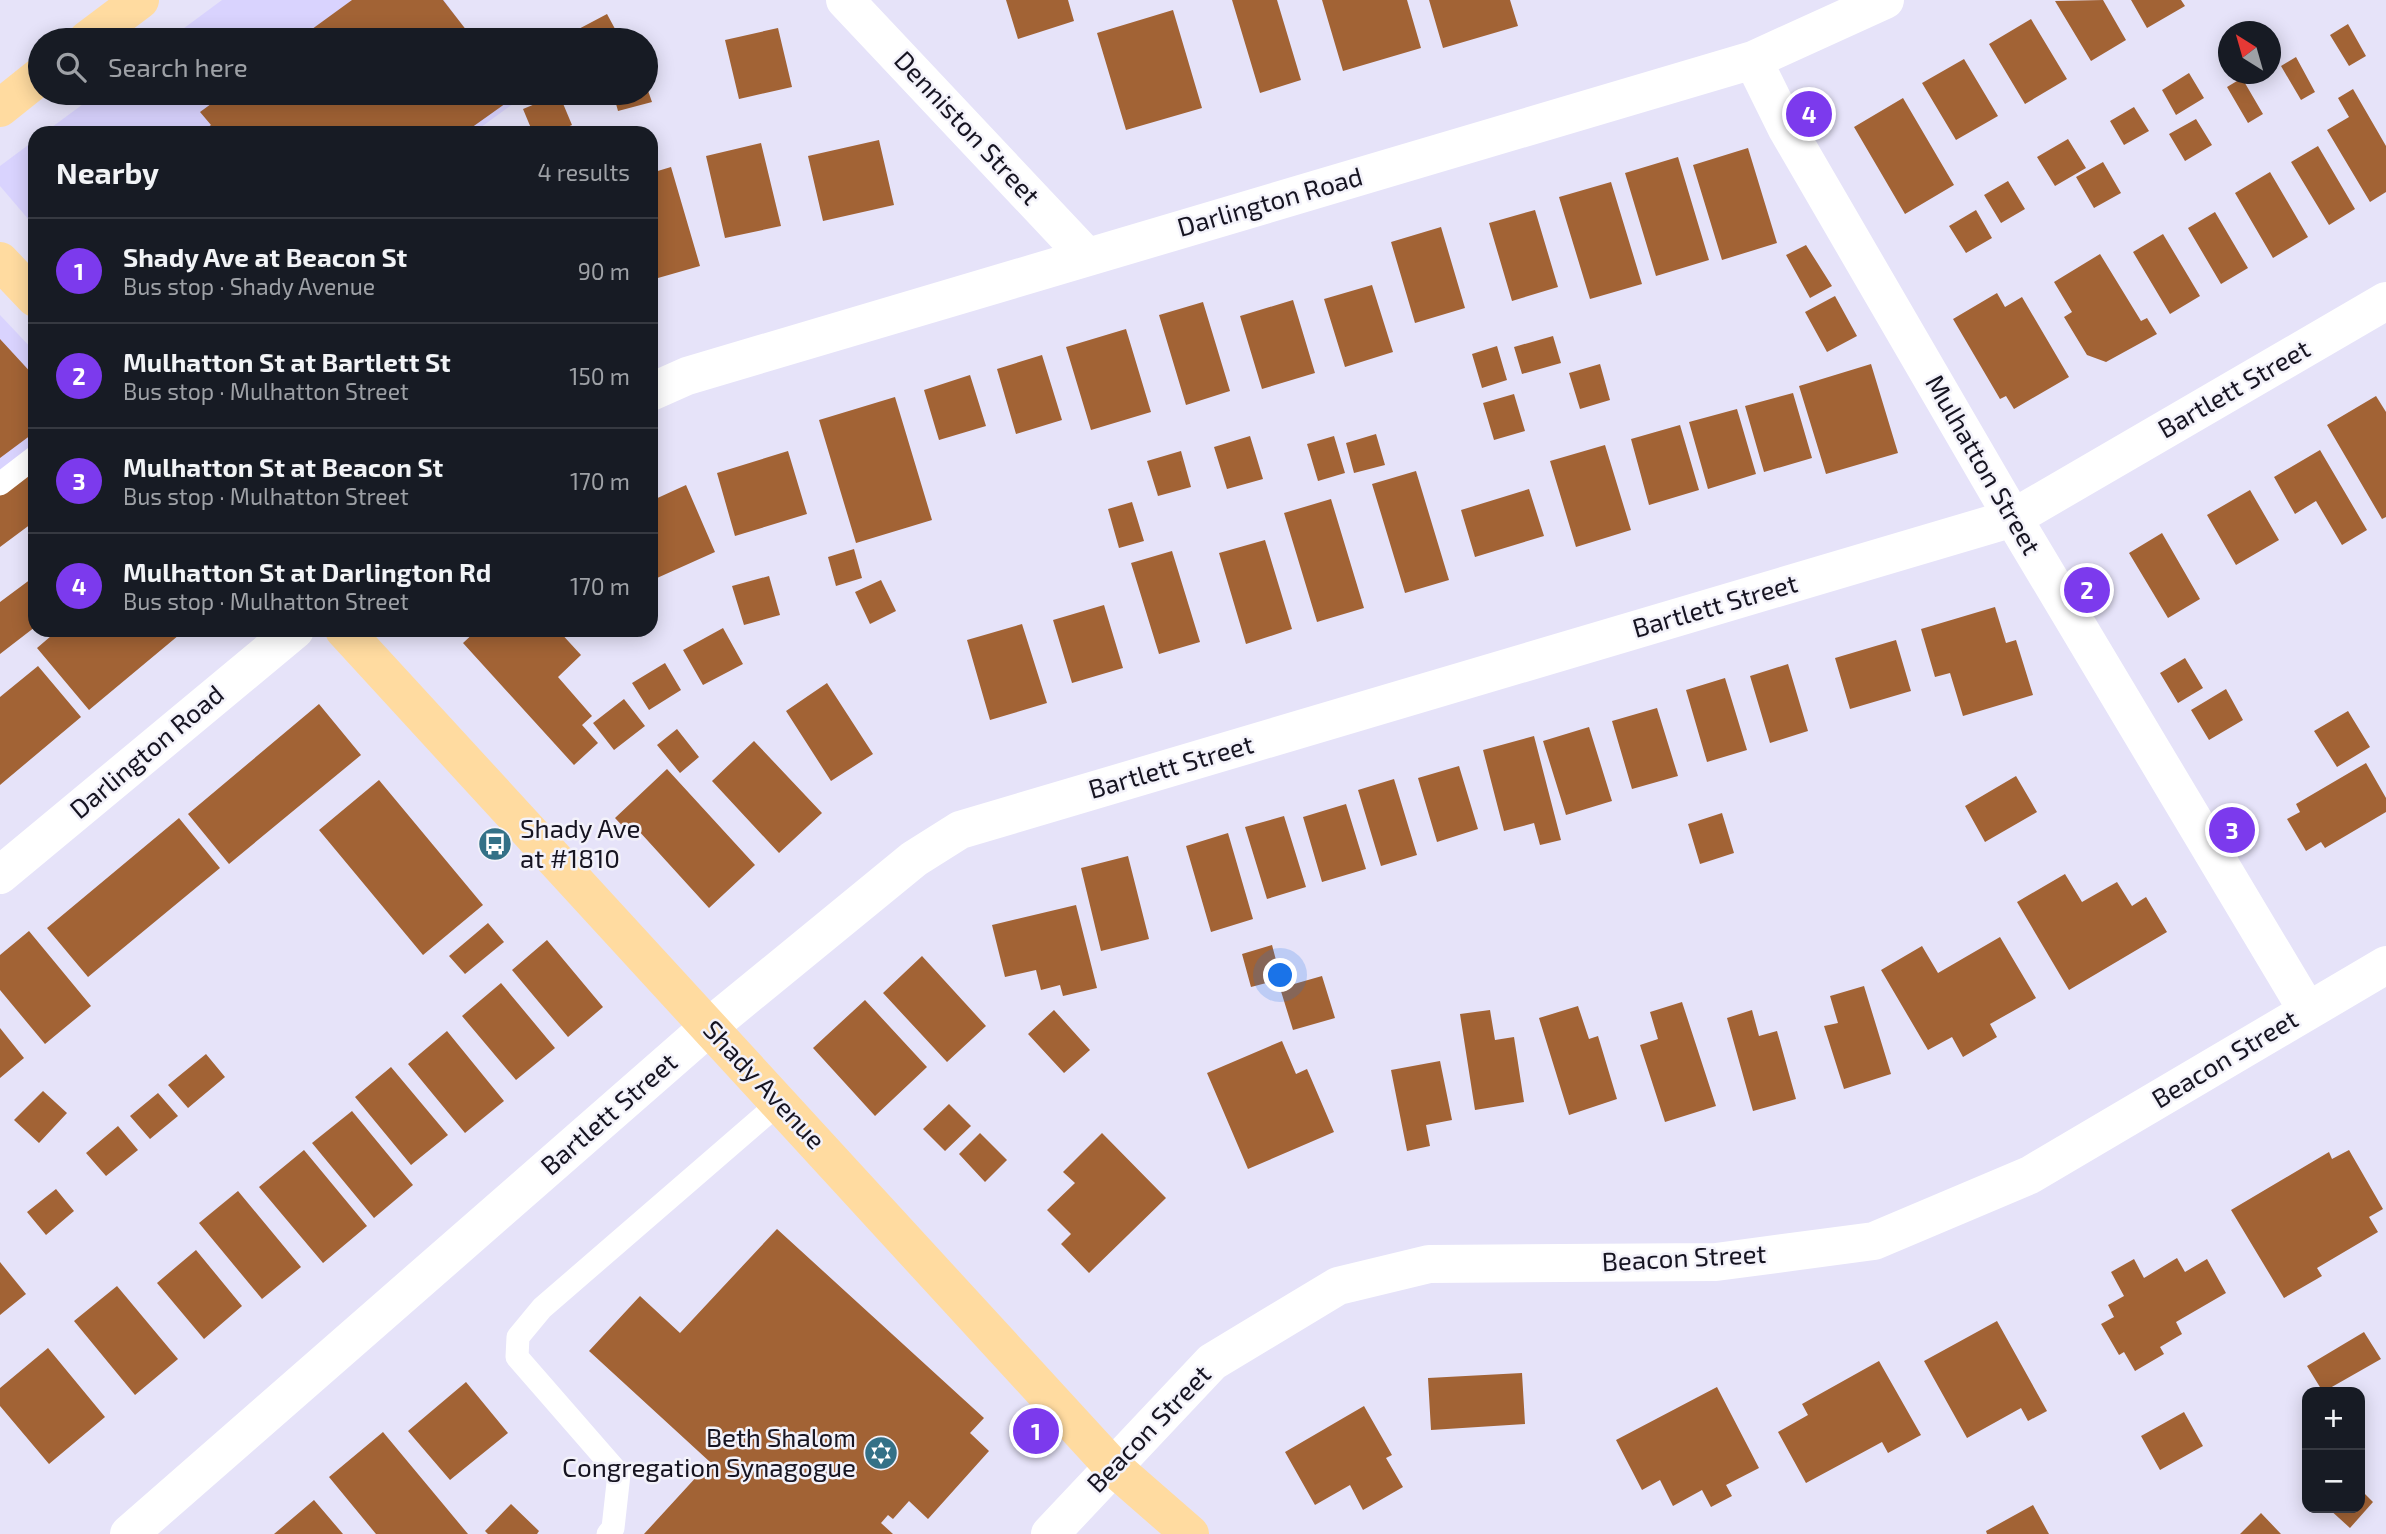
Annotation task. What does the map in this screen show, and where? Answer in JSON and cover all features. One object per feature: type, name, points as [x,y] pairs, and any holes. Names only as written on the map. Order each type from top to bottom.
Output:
[{"type":"main road","points":[[103,28],[140,0]]},
{"type":"main road","points":[[0,108],[28,86]]},
{"type":"main road","points":[[0,261],[28,291]]},
{"type":"main road","name":"Shady Avenue","points":[[350,637],[1112,1466],[1190,1534]]},
{"type":"street","name":"Denniston Street","points":[[845,0],[1087,257]]},
{"type":"street","name":"Darlington Road","points":[[658,389],[687,376],[1753,60],[1885,0]]},
{"type":"street","name":"Mulhatton Street","points":[[1753,60],[1787,129],[2012,519],[2307,1010]]},
{"type":"street","name":"Bartlett Street","points":[[129,1534],[710,1026],[914,859],[960,830],[2012,519],[2386,301]]},
{"type":"street","name":"Darlington Road","points":[[0,875],[287,637]]},
{"type":"street","name":"Beacon Street","points":[[1050,1534],[1212,1362],[1338,1286],[1429,1264],[1716,1262],[1874,1241],[2030,1175],[2386,965]]},
{"type":"lane","points":[[0,484],[28,462]]},
{"type":"lane","points":[[608,1534],[614,1528],[618,1474],[517,1357],[518,1337],[542,1308],[779,1102]]},
{"type":"shaded area","points":[[222,0],[444,0],[464,28],[184,28]]},
{"type":"shaded area","points":[[82,105],[512,105],[483,126],[53,126]]},
{"type":"shaded area","points":[[28,145],[28,219],[0,186],[0,166]]},
{"type":"shaded area","points":[[0,315],[28,345],[28,459],[0,481]]},
{"type":"building","points":[[352,0],[443,0],[465,28],[314,28]]},
{"type":"building","points":[[1006,0],[1068,0],[1074,21],[1018,39]]},
{"type":"building","points":[[1232,0],[1277,0],[1301,80],[1260,93]]},
{"type":"building","points":[[1322,0],[1407,0],[1421,48],[1343,71]]},
{"type":"building","points":[[1429,0],[1510,0],[1518,26],[1443,48]]},
{"type":"building","points":[[2103,0],[2126,40],[2091,61],[2055,1]]},
{"type":"building","points":[[2131,0],[2181,0],[2185,6],[2147,28]]},
{"type":"building","points":[[1173,10],[1202,108],[1126,130],[1097,33]]},
{"type":"building","points":[[607,14],[615,28],[581,28]]},
{"type":"building","points":[[2031,19],[2067,79],[2025,104],[1989,44]]},
{"type":"building","points":[[2348,24],[2366,56],[2349,66],[2330,35]]},
{"type":"building","points":[[778,28],[792,87],[739,99],[725,40]]},
{"type":"building","points":[[2296,57],[2315,92],[2301,100],[2281,66]]},
{"type":"building","points":[[1964,59],[1998,116],[1956,140],[1922,83]]},
{"type":"building","points":[[2189,73],[2204,98],[2176,115],[2162,90]]},
{"type":"building","points":[[2232,84],[2246,84],[2263,114],[2248,123],[2227,87]]},
{"type":"building","points":[[2353,89],[2386,146],[2386,192],[2370,202],[2327,130],[2349,117],[2338,98]]},
{"type":"building","points":[[1903,98],[1954,185],[1905,214],[1854,127]]},
{"type":"building","points":[[210,105],[503,105],[474,126],[210,126],[200,112]]},
{"type":"building","points":[[533,105],[564,105],[572,125],[530,126],[523,109]]},
{"type":"building","points":[[616,105],[641,105],[618,111]]},
{"type":"building","points":[[2134,107],[2149,131],[2124,145],[2110,121]]},
{"type":"building","points":[[2196,119],[2212,145],[2185,161],[2169,134]]},
{"type":"building","points":[[2068,139],[2086,168],[2055,186],[2037,157]]},
{"type":"building","points":[[879,140],[894,205],[823,221],[808,156]]},
{"type":"building","points":[[761,143],[781,226],[725,238],[706,156]]},
{"type":"building","points":[[2318,146],[2355,209],[2329,225],[2291,162]]},
{"type":"building","points":[[1748,148],[1777,243],[1722,260],[1693,165]]},
{"type":"building","points":[[1678,157],[1709,260],[1656,276],[1625,173]]},
{"type":"building","points":[[2103,162],[2121,193],[2094,208],[2076,177]]},
{"type":"building","points":[[671,167],[700,266],[658,278],[658,171]]},
{"type":"building","points":[[2270,172],[2308,237],[2273,258],[2235,193]]},
{"type":"building","points":[[2008,181],[2025,209],[2001,223],[1984,195]]},
{"type":"building","points":[[1611,182],[1642,284],[1590,299],[1559,197]]},
{"type":"building","points":[[1535,210],[1558,287],[1512,301],[1489,223]]},
{"type":"building","points":[[1976,210],[1992,238],[1966,253],[1949,226]]},
{"type":"building","points":[[2215,212],[2248,268],[2221,284],[2188,228]]},
{"type":"building","points":[[1441,227],[1465,308],[1415,323],[1391,242]]},
{"type":"building","points":[[2163,234],[2200,296],[2170,314],[2133,252]]},
{"type":"building","points":[[1806,245],[1832,286],[1810,298],[1786,255]]},
{"type":"building","points":[[2100,254],[2141,321],[2147,318],[2157,334],[2106,362],[2087,355],[2064,317],[2072,312],[2054,282]]},
{"type":"building","points":[[1372,285],[1393,352],[1345,367],[1324,299]]},
{"type":"building","points":[[1997,293],[2005,307],[2022,297],[2069,377],[2014,409],[2006,396],[2000,399],[1953,319]]},
{"type":"building","points":[[1835,296],[1857,336],[1827,352],[1805,312]]},
{"type":"building","points":[[1293,300],[1315,373],[1262,389],[1240,316]]},
{"type":"building","points":[[1203,302],[1230,391],[1186,405],[1159,315]]},
{"type":"building","points":[[1126,329],[1151,412],[1091,430],[1066,347]]},
{"type":"building","points":[[1553,336],[1561,363],[1522,374],[1514,347]]},
{"type":"building","points":[[0,339],[28,369],[28,437],[0,458]]},
{"type":"building","points":[[1497,346],[1507,380],[1482,388],[1472,354]]},
{"type":"building","points":[[1042,355],[1062,420],[1016,434],[997,369]]},
{"type":"building","points":[[1600,364],[1610,400],[1580,409],[1569,373]]},
{"type":"building","points":[[1871,364],[1898,453],[1826,474],[1799,386]]},
{"type":"building","points":[[970,375],[986,426],[939,440],[924,390]]},
{"type":"building","points":[[1793,393],[1812,458],[1764,472],[1745,406]]},
{"type":"building","points":[[1514,394],[1525,431],[1494,440],[1483,403]]},
{"type":"building","points":[[2376,396],[2386,412],[2386,517],[2382,519],[2327,425]]},
{"type":"building","points":[[895,397],[932,520],[856,543],[819,420]]},
{"type":"building","points":[[1737,409],[1756,474],[1708,489],[1689,422]]},
{"type":"building","points":[[1680,425],[1699,490],[1649,505],[1631,439]]},
{"type":"building","points":[[1376,434],[1385,465],[1354,473],[1346,443]]},
{"type":"building","points":[[1250,436],[1263,479],[1227,489],[1214,447]]},
{"type":"building","points":[[1334,436],[1345,473],[1318,481],[1307,444]]},
{"type":"building","points":[[1605,445],[1631,530],[1576,547],[1550,461]]},
{"type":"building","points":[[2320,450],[2367,530],[2342,545],[2316,501],[2295,514],[2274,477]]},
{"type":"building","points":[[788,451],[807,514],[735,536],[717,473]]},
{"type":"building","points":[[1181,451],[1191,487],[1158,496],[1147,461]]},
{"type":"building","points":[[1416,471],[1449,580],[1405,593],[1372,484]]},
{"type":"building","points":[[28,472],[28,526],[0,547],[0,493]]},
{"type":"building","points":[[686,485],[715,552],[658,578],[658,498]]},
{"type":"building","points":[[1529,489],[1544,536],[1475,557],[1461,510]]},
{"type":"building","points":[[2250,490],[2279,540],[2236,565],[2207,515]]},
{"type":"building","points":[[1331,499],[1364,608],[1317,622],[1284,513]]},
{"type":"building","points":[[1132,502],[1144,541],[1119,548],[1108,509]]},
{"type":"building","points":[[2162,533],[2200,599],[2168,618],[2129,553]]},
{"type":"building","points":[[1265,540],[1292,629],[1246,644],[1219,553]]},
{"type":"building","points":[[854,549],[862,578],[836,586],[828,557]]},
{"type":"building","points":[[1172,551],[1200,642],[1159,654],[1131,563]]},
{"type":"building","points":[[769,576],[780,615],[744,625],[732,586]]},
{"type":"building","points":[[881,580],[896,611],[870,624],[855,592]]},
{"type":"building","points":[[28,581],[28,632],[0,654],[0,602]]},
{"type":"building","points":[[1104,605],[1123,668],[1072,683],[1053,620]]},
{"type":"building","points":[[1995,607],[2006,643],[2016,640],[2033,695],[1963,716],[1950,673],[1935,677],[1921,629]]},
{"type":"building","points":[[1022,624],[1047,703],[990,720],[967,640]]},
{"type":"building","points":[[723,628],[743,664],[703,685],[683,650]]},
{"type":"building","points":[[50,637],[177,637],[89,710],[37,648]]},
{"type":"building","points":[[469,637],[564,637],[581,655],[558,677],[592,716],[582,725],[598,743],[574,765],[463,643]]},
{"type":"building","points":[[1896,640],[1911,691],[1850,709],[1835,658]]},
{"type":"building","points":[[2185,658],[2203,688],[2178,703],[2160,673]]},
{"type":"building","points":[[665,663],[681,690],[649,710],[632,683]]},
{"type":"building","points":[[1788,664],[1808,731],[1770,743],[1750,676]]},
{"type":"building","points":[[38,666],[81,717],[0,785],[0,697]]},
{"type":"building","points":[[1725,678],[1747,750],[1707,762],[1686,690]]},
{"type":"building","points":[[827,683],[873,754],[831,781],[786,711]]},
{"type":"building","points":[[2226,689],[2243,720],[2209,740],[2191,710]]},
{"type":"building","points":[[624,699],[645,726],[614,750],[593,723]]},
{"type":"building","points":[[319,704],[361,755],[229,864],[188,814]]},
{"type":"building","points":[[1657,708],[1678,776],[1632,789],[1612,721]]},
{"type":"building","points":[[2348,711],[2370,747],[2337,767],[2314,731]]},
{"type":"building","points":[[1589,727],[1612,801],[1566,815],[1543,741]]},
{"type":"building","points":[[677,729],[699,757],[680,773],[657,745]]},
{"type":"building","points":[[1534,736],[1561,840],[1540,845],[1534,823],[1504,831],[1483,750]]},
{"type":"building","points":[[754,741],[822,813],[779,853],[712,781]]},
{"type":"building","points":[[2366,763],[2386,798],[2386,812],[2325,848],[2321,842],[2306,851],[2287,819],[2300,812],[2296,804]]},
{"type":"building","points":[[1459,766],[1478,829],[1437,842],[1418,778]]},
{"type":"building","points":[[667,769],[755,865],[709,908],[638,830],[632,836],[615,818]]},
{"type":"building","points":[[2016,776],[2037,812],[1985,842],[1965,806]]},
{"type":"building","points":[[1394,779],[1417,855],[1381,866],[1358,790]]},
{"type":"building","points":[[379,780],[483,905],[423,955],[319,830]]},
{"type":"building","points":[[1346,804],[1366,869],[1322,882],[1303,817]]},
{"type":"building","points":[[1722,813],[1734,853],[1700,864],[1688,824]]},
{"type":"building","points":[[1284,816],[1306,887],[1267,899],[1245,827]]},
{"type":"building","points":[[179,818],[220,868],[88,977],[47,928]]},
{"type":"building","points":[[1228,833],[1253,919],[1211,932],[1186,846]]},
{"type":"building","points":[[1128,856],[1149,939],[1101,951],[1081,868]]},
{"type":"building","points":[[2065,874],[2082,902],[2117,882],[2132,906],[2146,897],[2167,932],[2069,990],[2017,902]]},
{"type":"building","points":[[1076,905],[1097,988],[1063,996],[1060,985],[1041,990],[1036,970],[1005,977],[992,925]]},
{"type":"building","points":[[488,923],[504,942],[465,974],[449,956]]},
{"type":"building","points":[[29,931],[91,1006],[45,1044],[0,990],[0,955]]},
{"type":"building","points":[[2000,937],[2036,998],[1990,1024],[1997,1037],[1963,1057],[1952,1037],[1928,1050],[1881,970],[1922,946],[1938,973]]},
{"type":"building","points":[[547,940],[603,1007],[568,1037],[512,970]]},
{"type":"building","points":[[1272,945],[1281,979],[1251,987],[1242,954]]},
{"type":"building","points":[[922,956],[986,1026],[947,1062],[883,993]]},
{"type":"building","points":[[1322,976],[1335,1018],[1293,1030],[1280,988]]},
{"type":"building","points":[[501,983],[555,1048],[516,1080],[462,1016]]},
{"type":"building","points":[[1864,986],[1891,1074],[1844,1089],[1824,1026],[1838,1023],[1830,996]]},
{"type":"building","points":[[865,1000],[927,1067],[875,1116],[813,1048]]},
{"type":"building","points":[[1682,1002],[1716,1106],[1665,1122],[1640,1045],[1658,1039],[1650,1012]]},
{"type":"building","points":[[1578,1006],[1589,1039],[1598,1036],[1617,1099],[1569,1115],[1539,1018]]},
{"type":"building","points":[[1054,1010],[1090,1050],[1064,1073],[1028,1034]]},
{"type":"building","points":[[1490,1010],[1495,1040],[1514,1037],[1524,1102],[1475,1110],[1460,1014]]},
{"type":"building","points":[[1752,1010],[1759,1036],[1777,1031],[1796,1099],[1753,1111],[1727,1018]]},
{"type":"building","points":[[0,1028],[24,1058],[0,1078]]},
{"type":"building","points":[[447,1031],[504,1101],[465,1133],[408,1064]]},
{"type":"building","points":[[1282,1041],[1296,1074],[1307,1069],[1334,1132],[1248,1169],[1207,1073]]},
{"type":"building","points":[[206,1054],[225,1077],[188,1108],[168,1085]]},
{"type":"building","points":[[1440,1061],[1452,1120],[1426,1125],[1430,1146],[1407,1151],[1391,1070]]},
{"type":"building","points":[[391,1067],[448,1135],[411,1165],[355,1097]]},
{"type":"building","points":[[43,1091],[67,1113],[39,1143],[14,1120]]},
{"type":"building","points":[[158,1093],[178,1116],[150,1139],[130,1116]]},
{"type":"building","points":[[949,1104],[971,1126],[945,1151],[923,1129]]},
{"type":"building","points":[[352,1111],[413,1185],[374,1218],[312,1143]]},
{"type":"building","points":[[118,1126],[138,1150],[106,1176],[86,1153]]},
{"type":"building","points":[[980,1133],[1007,1160],[985,1182],[959,1154]]},
{"type":"building","points":[[1102,1133],[1166,1198],[1089,1273],[1061,1244],[1071,1234],[1047,1210],[1075,1183],[1063,1172]]},
{"type":"building","points":[[304,1150],[367,1226],[323,1263],[259,1187]]},
{"type":"building","points":[[2349,1150],[2383,1209],[2369,1217],[2378,1232],[2317,1268],[2322,1276],[2284,1298],[2231,1210],[2329,1152],[2332,1159]]},
{"type":"building","points":[[56,1189],[74,1211],[46,1235],[27,1212]]},
{"type":"building","points":[[238,1191],[301,1267],[262,1299],[199,1223]]},
{"type":"building","points":[[777,1229],[984,1418],[970,1433],[989,1451],[928,1519],[909,1501],[893,1519],[888,1515],[881,1523],[893,1534],[644,1534],[710,1462],[589,1351],[640,1296],[680,1333]]},
{"type":"building","points":[[196,1250],[242,1306],[204,1339],[157,1283]]},
{"type":"building","points":[[2177,1258],[2185,1272],[2207,1259],[2226,1293],[2176,1322],[2182,1334],[2160,1347],[2164,1354],[2135,1371],[2124,1352],[2119,1355],[2101,1324],[2114,1317],[2108,1305],[2124,1296],[2111,1272],[2134,1259],[2144,1278]]},
{"type":"building","points":[[0,1262],[26,1294],[0,1315]]},
{"type":"building","points":[[117,1286],[178,1359],[135,1395],[74,1321]]},
{"type":"building","points":[[1997,1321],[2047,1411],[2028,1421],[2021,1408],[1967,1438],[1924,1361]]},
{"type":"building","points":[[2364,1332],[2381,1359],[2332,1387],[2320,1387],[2307,1366]]},
{"type":"building","points":[[48,1348],[105,1417],[49,1464],[0,1406],[0,1388]]},
{"type":"building","points":[[1879,1361],[1921,1435],[1888,1453],[1882,1442],[1806,1483],[1778,1432],[1808,1415],[1802,1404]]},
{"type":"building","points":[[1522,1373],[1525,1424],[1431,1430],[1428,1378]]},
{"type":"building","points":[[466,1382],[508,1433],[450,1480],[408,1431]]},
{"type":"building","points":[[1717,1387],[1759,1468],[1726,1485],[1732,1496],[1711,1507],[1702,1490],[1673,1506],[1660,1480],[1642,1490],[1616,1440]]},
{"type":"building","points":[[1364,1406],[1392,1455],[1386,1458],[1403,1487],[1363,1510],[1350,1485],[1315,1505],[1285,1452]]},
{"type":"building","points":[[2184,1412],[2203,1446],[2160,1470],[2141,1436]]},
{"type":"building","points":[[383,1432],[468,1534],[376,1534],[329,1477]]},
{"type":"building","points":[[2365,1494],[2373,1502],[2365,1511]]},
{"type":"building","points":[[314,1500],[343,1534],[274,1534]]},
{"type":"building","points":[[511,1504],[539,1531],[537,1534],[488,1534],[485,1531]]},
{"type":"building","points":[[2033,1505],[2049,1534],[1987,1534],[1986,1531]]},
{"type":"building","points":[[2261,1513],[2281,1534],[2240,1534]]},
{"type":"building","points":[[2334,1513],[2363,1513],[2350,1528]]},
{"type":"place","name":"Mulhatton St at Darlington Rd","points":[[1809,114]]},
{"type":"place","name":"Mulhatton St at Bartlett St","points":[[2087,590]]},
{"type":"place","name":"Mulhatton St at Beacon St","points":[[2232,830]]},
{"type":"place","name":"Shady Ave at #1810","points":[[495,844]]},
{"type":"place","name":"Shady Ave at Beacon St","points":[[1036,1431]]},
{"type":"place","name":"Beth Shalom Congregation Synagogue","points":[[881,1453]]}]
